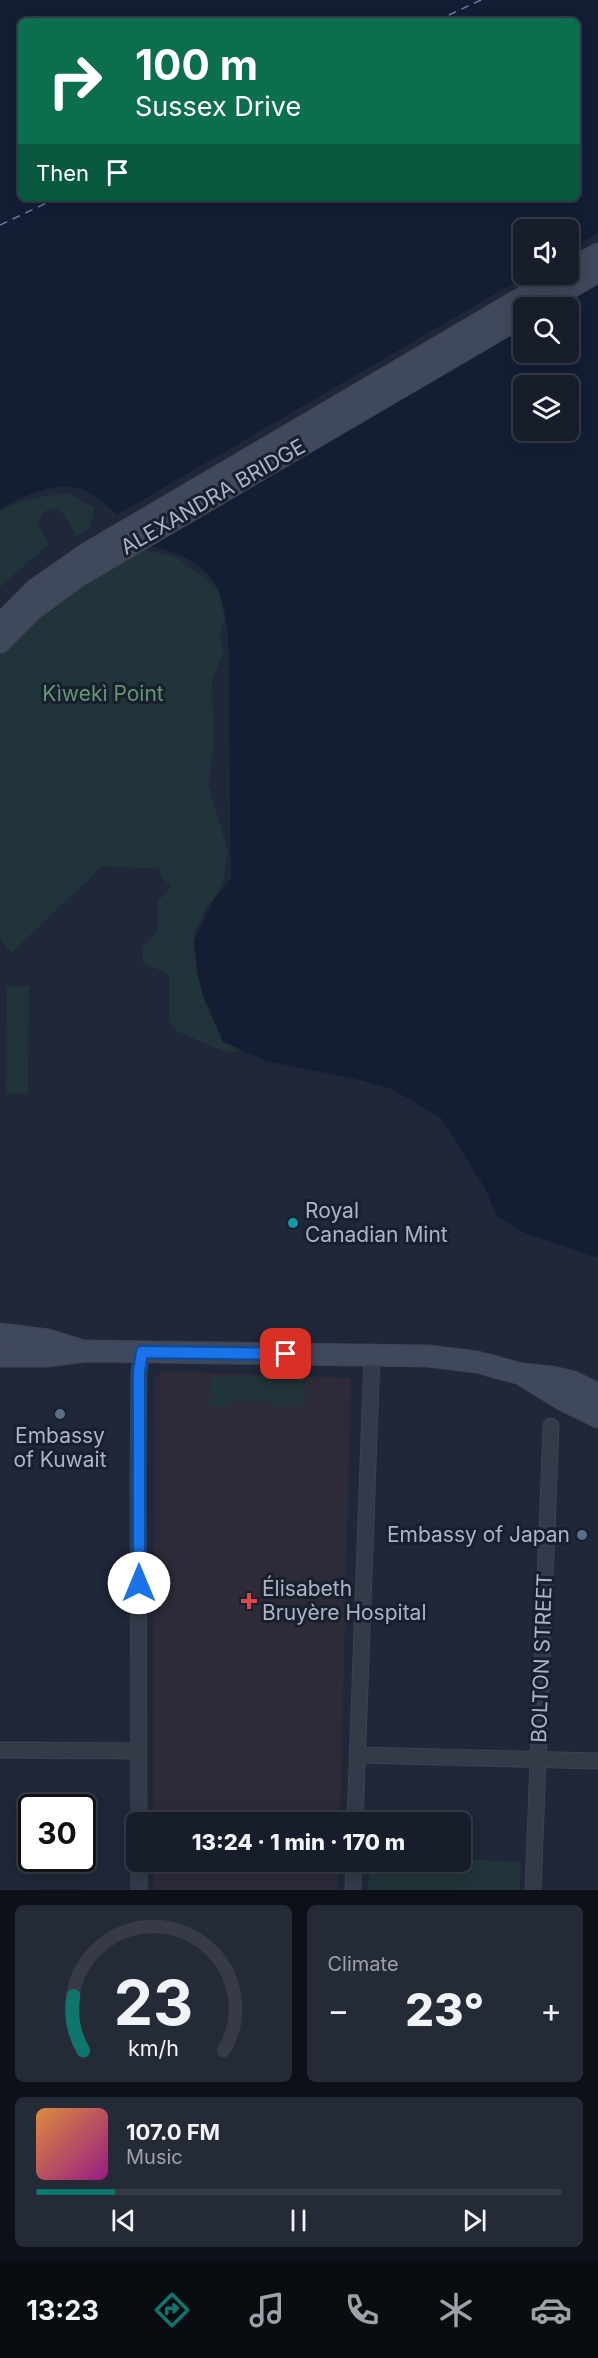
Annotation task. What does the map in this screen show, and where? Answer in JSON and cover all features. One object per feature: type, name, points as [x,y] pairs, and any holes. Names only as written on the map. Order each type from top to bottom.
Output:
[{"type":"main road","points":[[579,265],[598,254]]},
{"type":"main road","points":[[554,297],[598,271]]},
{"type":"main road","points":[[91,559],[545,285]]},
{"type":"main road","name":"ALEXANDRA BRIDGE","points":[[0,625],[36,589],[513,321]]},
{"type":"main road","name":"ALEXANDRA BRIDGE","points":[[0,642],[91,559]]},
{"type":"main road","points":[[0,1334],[48,1340],[86,1352]]},
{"type":"main road","points":[[0,1356],[142,1352],[451,1358],[477,1362],[521,1374],[573,1382],[598,1394]]},
{"type":"main road","points":[[521,1374],[555,1396],[598,1418]]},
{"type":"street","points":[[139,1812],[138,1464],[139,1372],[142,1352]]},
{"type":"street","points":[[355,1812],[372,1355]]},
{"type":"street","name":"BOLTON STREET","points":[[533,1890],[551,1426]]},
{"type":"street","points":[[0,1750],[139,1751]]},
{"type":"street","points":[[357,1755],[598,1761]]},
{"type":"street","points":[[139,1872],[139,1890]]},
{"type":"street","points":[[353,1890],[354,1872]]},
{"type":"shaded area","name":"Élisabeth Bruyère Hospital","points":[[163,1371],[351,1378],[340,1812],[153,1812],[154,1379]]},
{"type":"shaded area","points":[[153,1872],[339,1872],[338,1890],[153,1890]]},
{"type":"green space","points":[[68,493],[95,508],[90,527],[77,536],[60,509],[46,511],[38,523],[49,544],[0,587],[0,510],[25,501]]},
{"type":"green space","name":"Kìwekì Point","points":[[139,549],[176,557],[218,589],[225,618],[220,634],[224,652],[212,679],[214,746],[208,785],[228,851],[223,881],[194,933],[194,946],[223,1027],[238,1043],[239,1050],[230,1054],[176,1031],[169,1022],[169,974],[143,963],[143,946],[158,931],[158,901],[171,887],[161,876],[160,869],[103,866],[11,953],[0,938],[0,653],[34,616]]},
{"type":"green space","points":[[7,986],[29,986],[28,1094],[6,1094]]},
{"type":"green space","points":[[211,1376],[304,1377],[305,1406],[275,1407],[273,1402],[233,1402],[232,1406],[209,1406]]},
{"type":"green space","points":[[471,1860],[521,1862],[520,1890],[368,1890],[369,1872],[471,1872]]},
{"type":"water","points":[[0,0],[598,0],[598,1258],[525,1233],[496,1215],[485,1188],[441,1118],[392,1089],[356,1079],[266,1061],[223,1042],[203,996],[197,971],[194,941],[213,901],[231,879],[229,650],[226,620],[219,592],[207,573],[188,559],[166,550],[145,546],[109,507],[92,494],[63,486],[29,494],[0,509]]},
{"type":"pier","points":[[598,233],[598,279],[567,297],[513,297],[513,329],[141,546],[113,517],[513,283],[513,285],[579,285],[579,244]]},
{"type":"ferry route","points":[[442,18],[481,0]]},
{"type":"ferry route","points":[[0,225],[51,201]]},
{"type":"place","name":"Royal Canadian Mint","points":[[293,1223]]},
{"type":"place","name":"Embassy of Kuwait","points":[[60,1414]]},
{"type":"place","name":"Embassy of Japan","points":[[582,1535]]},
{"type":"place","name":"Élisabeth Bruyère Hospital","points":[[249,1601]]},
{"type":"route","points":[[139,1583],[139,1372],[142,1352],[286,1354]]}]
